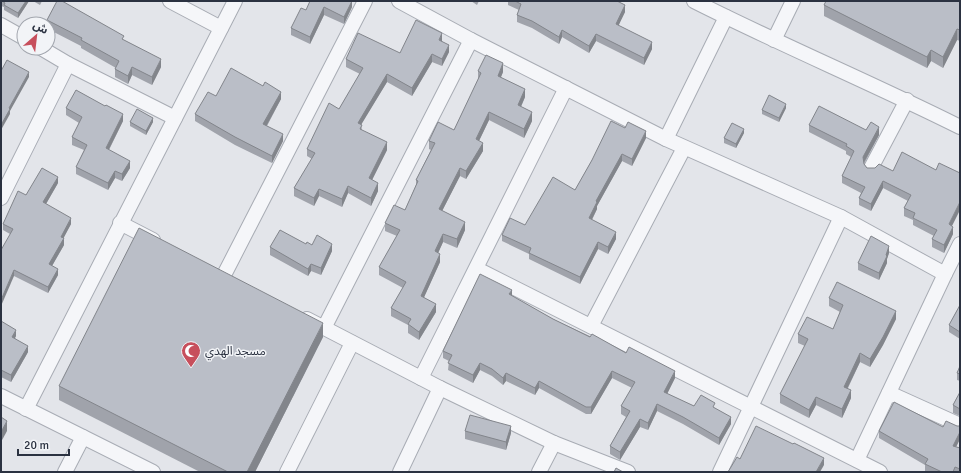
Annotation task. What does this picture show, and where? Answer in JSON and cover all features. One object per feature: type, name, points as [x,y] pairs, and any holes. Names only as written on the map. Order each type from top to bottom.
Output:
[{"type":"street","points":[[170,1],[221,28]]},
{"type":"street","points":[[26,408],[235,1]]},
{"type":"street","points":[[224,275],[365,1]]},
{"type":"street","points":[[399,1],[471,40],[666,139],[840,217],[945,274]]},
{"type":"street","points":[[694,1],[726,18],[907,100],[960,127]]},
{"type":"street","points":[[774,40],[793,1]]},
{"type":"street","points":[[666,139],[726,18]]},
{"type":"street","points":[[1,25],[16,33]]},
{"type":"street","points":[[324,328],[471,40]]},
{"type":"street","points":[[54,56],[175,118]]},
{"type":"street","points":[[1,198],[68,64]]},
{"type":"street","points":[[421,378],[477,269],[566,88]]},
{"type":"street","points":[[871,168],[907,100]]},
{"type":"street","points":[[591,326],[684,148]]},
{"type":"street","points":[[720,472],[840,217]]},
{"type":"street","points":[[120,223],[162,244]]},
{"type":"street","points":[[857,460],[960,244]]},
{"type":"street","points":[[210,268],[237,282]]},
{"type":"street","points":[[477,269],[752,406],[880,472]]},
{"type":"street","points":[[297,314],[440,388],[554,443],[628,472]]},
{"type":"street","points":[[287,472],[352,343]]},
{"type":"street","points":[[400,472],[440,388]]},
{"type":"street","points":[[889,394],[960,425]]},
{"type":"street","points":[[1,396],[153,472]]},
{"type":"street","points":[[65,472],[83,437]]},
{"type":"street","points":[[539,472],[554,443]]},
{"type":"building","points":[[2,1],[26,1],[18,13],[4,5],[5,3]]},
{"type":"building","points":[[57,1],[62,1],[124,36],[122,39],[161,59],[152,77],[132,67],[128,76],[115,69],[119,61],[81,40],[82,38],[56,25],[56,16],[49,16]]},
{"type":"building","points":[[310,1],[352,1],[344,17],[324,7],[310,37],[291,28],[301,8],[306,10]]},
{"type":"building","points":[[515,1],[617,1],[625,5],[616,24],[652,42],[644,58],[596,34],[589,46],[562,30],[559,37],[532,21],[517,15],[521,4]]},
{"type":"building","points":[[826,1],[960,1],[960,30],[957,29],[943,57],[931,50],[927,57],[824,5]]},
{"type":"building","points":[[416,20],[442,33],[439,40],[449,45],[442,59],[432,54],[412,88],[387,74],[358,123],[362,125],[360,129],[387,142],[369,178],[378,183],[371,198],[348,186],[342,199],[319,189],[314,198],[294,188],[315,153],[307,149],[329,103],[339,109],[363,68],[346,59],[358,33],[400,53]]},
{"type":"building","points":[[486,55],[503,63],[498,76],[525,89],[518,105],[532,112],[524,129],[489,112],[476,139],[483,143],[466,171],[460,168],[439,209],[465,222],[457,239],[443,234],[435,251],[440,254],[421,296],[436,304],[419,332],[408,324],[411,319],[391,308],[406,282],[379,267],[400,230],[385,223],[394,205],[405,210],[418,181],[416,180],[435,143],[429,141],[438,122],[454,130],[481,73],[478,71]]},
{"type":"building","points":[[7,60],[29,72],[1,125],[1,71]]},
{"type":"building","points":[[231,68],[263,86],[265,82],[281,92],[263,124],[283,134],[272,156],[195,114],[208,92],[216,96]]},
{"type":"building","points":[[76,90],[123,114],[106,148],[130,161],[122,174],[115,171],[108,183],[76,167],[87,145],[72,137],[82,117],[66,108]]},
{"type":"building","points":[[769,95],[786,104],[779,118],[762,110]]},
{"type":"building","points":[[819,106],[866,130],[871,122],[879,127],[863,157],[864,164],[867,168],[875,168],[879,164],[893,171],[902,152],[936,170],[939,163],[960,173],[960,202],[949,224],[953,227],[944,245],[932,239],[937,230],[913,218],[915,213],[904,208],[911,195],[883,181],[871,204],[859,198],[865,187],[842,176],[854,151],[846,146],[847,144],[809,125]]},
{"type":"building","points":[[137,109],[153,118],[146,131],[130,122]]},
{"type":"building","points":[[611,121],[625,128],[628,122],[646,131],[632,159],[622,154],[596,201],[597,202],[589,218],[616,232],[608,247],[598,242],[580,277],[529,253],[531,248],[502,235],[510,218],[525,225],[553,177],[575,190]]},
{"type":"building","points":[[732,123],[744,129],[736,144],[724,138]]},
{"type":"building","points":[[42,168],[58,177],[43,202],[71,218],[61,237],[64,238],[49,264],[58,269],[48,287],[14,270],[1,300],[1,250],[13,229],[3,224],[18,191],[26,195]]},
{"type":"building","name":"مسجد الهدي","points":[[139,228],[323,323],[247,472],[228,472],[59,386]]},
{"type":"building","points":[[280,230],[306,244],[307,242],[312,245],[317,235],[332,244],[321,268],[311,264],[308,269],[270,247]]},
{"type":"building","points":[[871,236],[889,246],[887,256],[879,273],[858,263]]},
{"type":"building","points":[[480,274],[512,290],[509,294],[553,319],[590,337],[592,334],[626,353],[629,347],[675,371],[664,392],[694,406],[701,395],[715,403],[713,407],[731,417],[719,438],[657,404],[648,423],[640,419],[620,452],[610,446],[630,411],[621,406],[635,382],[612,371],[591,407],[586,407],[539,381],[535,388],[506,373],[503,378],[492,369],[480,363],[473,375],[448,363],[452,355],[443,351]]},
{"type":"building","points":[[837,282],[896,311],[870,359],[860,353],[844,387],[851,390],[842,409],[816,397],[809,410],[780,394],[808,339],[798,334],[807,317],[833,329],[843,305],[829,298]]},
{"type":"building","points":[[960,305],[960,332],[949,325]]},
{"type":"building","points":[[1,321],[16,330],[12,337],[28,346],[11,375],[1,370]]},
{"type":"building","points":[[960,366],[960,374],[957,373]]},
{"type":"building","points":[[960,392],[960,409],[953,405]]},
{"type":"building","points":[[894,402],[943,427],[946,421],[960,426],[960,432],[953,446],[960,448],[960,469],[955,467],[953,472],[942,472],[925,464],[928,459],[879,431]]},
{"type":"building","points":[[470,415],[511,426],[506,442],[465,431]]},
{"type":"building","points":[[1,417],[7,421],[1,432]]},
{"type":"building","points":[[756,426],[824,458],[816,472],[728,472],[737,457],[740,459]]},
{"type":"building","points":[[616,468],[623,472],[614,472]]},
{"type":"place","name":"مسجد الهدي","points":[[191,368]]}]
